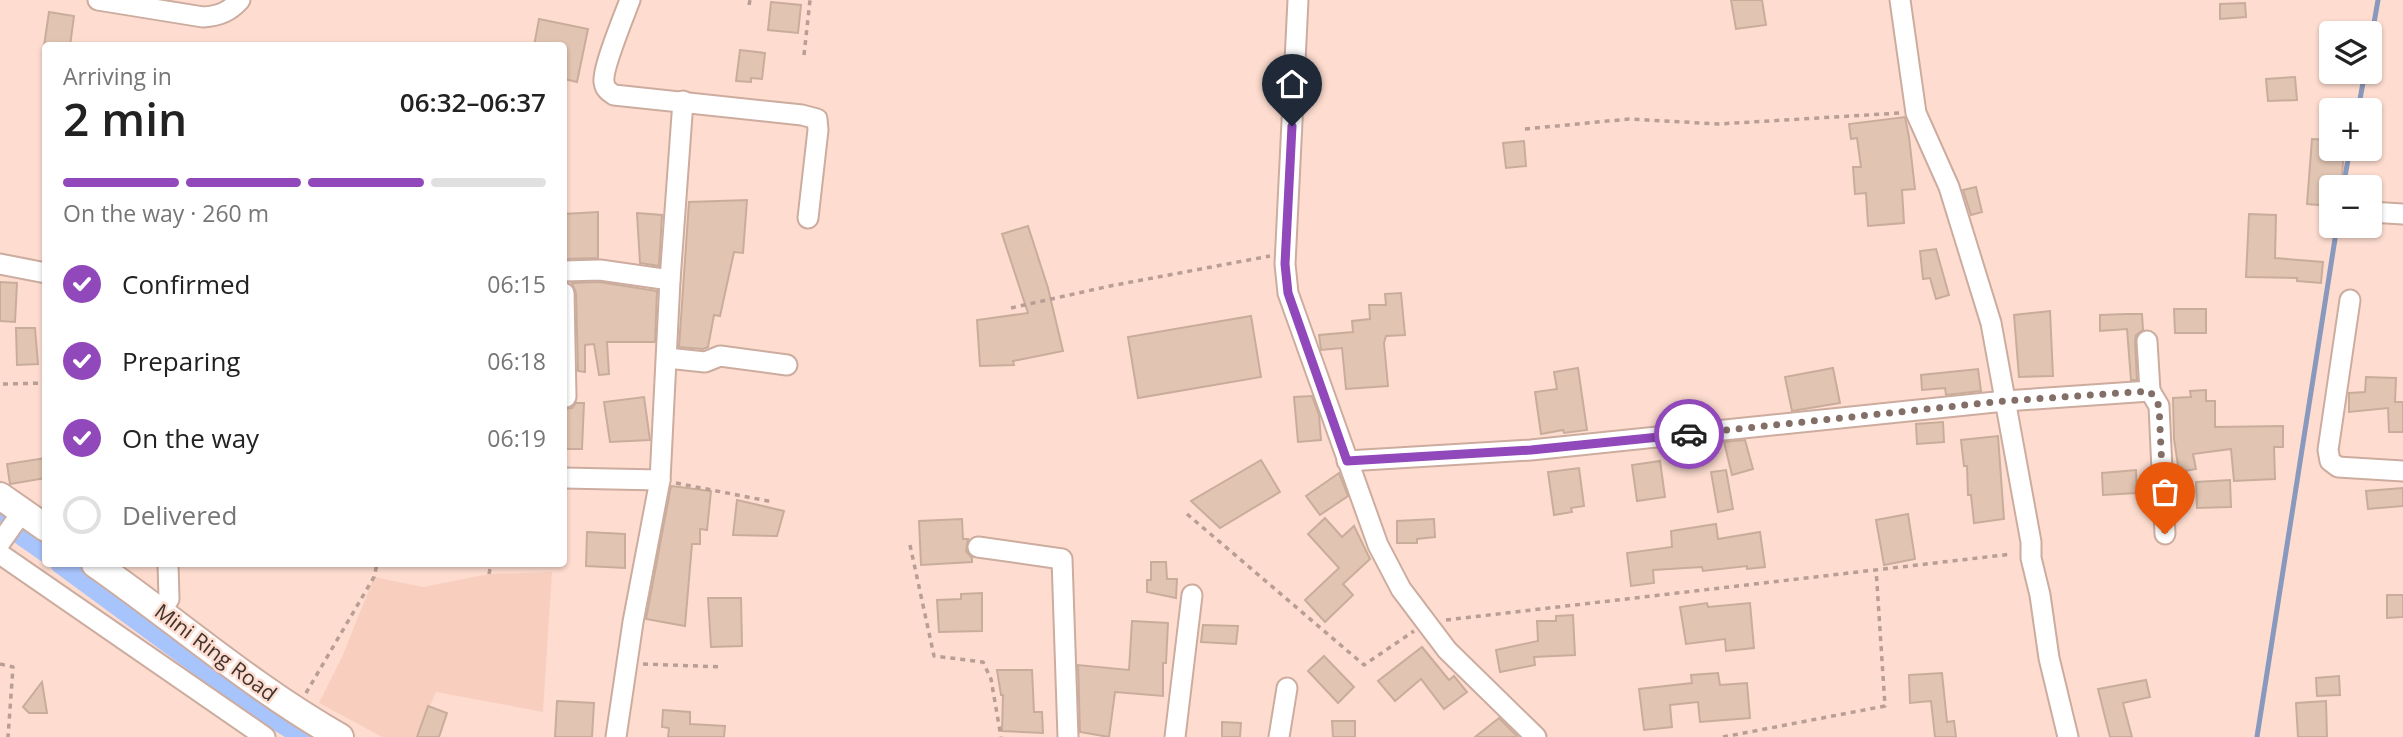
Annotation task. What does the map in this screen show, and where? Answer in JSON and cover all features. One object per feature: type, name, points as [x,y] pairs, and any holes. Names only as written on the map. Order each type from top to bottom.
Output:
[{"type":"main road","points":[[0,496],[42,525]]},
{"type":"main road","name":"Mini Ring Road","points":[[99,567],[162,610],[293,711],[340,737]]},
{"type":"street","points":[[98,0],[203,17],[216,16],[230,10],[240,0]]},
{"type":"street","points":[[630,0],[607,63],[603,79],[605,88],[614,95],[802,115],[817,119],[808,218]]},
{"type":"street","points":[[1298,0],[1285,253],[1288,293],[1378,545],[1401,589],[1447,650],[1536,737]]},
{"type":"street","points":[[1900,0],[1916,113],[1948,187],[1991,323],[2049,658],[2068,737]]},
{"type":"street","points":[[615,737],[660,480],[670,280],[683,101]]},
{"type":"street","points":[[2382,213],[2403,214]]},
{"type":"street","points":[[0,264],[42,271]]},
{"type":"street","points":[[567,271],[600,270],[670,280]]},
{"type":"street","points":[[2350,300],[2328,450],[2330,461],[2338,467],[2403,471]]},
{"type":"street","points":[[2147,341],[2150,391],[2159,406],[2165,534]]},
{"type":"street","points":[[667,358],[705,362],[720,356],[787,365]]},
{"type":"street","points":[[1347,461],[1531,450],[2004,401],[2150,391]]},
{"type":"street","points":[[567,478],[660,480]]},
{"type":"street","points":[[0,543],[22,512]]},
{"type":"street","points":[[978,547],[1062,559],[1068,737]]},
{"type":"street","points":[[0,554],[265,737]]},
{"type":"street","points":[[162,610],[169,599],[168,567]]},
{"type":"street","points":[[1174,737],[1192,595]]},
{"type":"street","points":[[1279,737],[1287,688]]},
{"type":"path","points":[[804,55],[810,0]]},
{"type":"path","points":[[1525,129],[1629,119],[1719,124],[1916,113]]},
{"type":"path","points":[[1011,308],[1285,253]]},
{"type":"path","points":[[3,384],[42,383]]},
{"type":"path","points":[[660,480],[774,502]]},
{"type":"path","points":[[1187,514],[1364,665],[1427,622],[2015,554],[2031,558]]},
{"type":"path","points":[[911,545],[934,656],[983,662],[991,679],[1001,737]]},
{"type":"path","points":[[293,711],[325,663],[374,578],[376,567]]},
{"type":"path","points":[[489,574],[490,567]]},
{"type":"path","points":[[1723,737],[1885,706],[1876,569]]},
{"type":"path","points":[[627,663],[723,667]]},
{"type":"path","points":[[0,664],[13,667],[8,737]]},
{"type":"shaded area","points":[[552,572],[543,712],[436,692],[417,737],[382,737],[319,703],[342,657],[374,577],[423,587],[489,574]]},
{"type":"building","points":[[1731,0],[1762,0],[1766,25],[1736,29]]},
{"type":"building","points":[[771,2],[801,5],[798,33],[768,30]]},
{"type":"building","points":[[2245,3],[2246,17],[2220,19],[2220,4]]},
{"type":"building","points":[[49,12],[74,16],[71,42],[45,42]]},
{"type":"building","points":[[539,19],[588,29],[577,82],[567,80],[567,42],[535,42]]},
{"type":"building","points":[[740,50],[765,53],[762,79],[751,78],[751,82],[736,81]]},
{"type":"building","points":[[2295,77],[2297,100],[2268,101],[2266,79]]},
{"type":"building","points":[[1905,117],[1915,189],[1902,190],[1904,223],[1868,226],[1866,193],[1855,194],[1853,167],[1861,167],[1857,138],[1851,139],[1849,124]]},
{"type":"building","points":[[2312,139],[2319,139],[2319,161],[2343,161],[2342,175],[2319,175],[2319,205],[2307,204]]},
{"type":"building","points":[[1524,141],[1526,166],[1506,168],[1503,143]]},
{"type":"building","points":[[1976,187],[1982,212],[1971,215],[1963,190]]},
{"type":"building","points":[[747,200],[743,253],[734,252],[720,316],[714,315],[708,347],[679,347],[689,202]]},
{"type":"building","points":[[598,212],[598,258],[567,259],[567,214]]},
{"type":"building","points":[[637,213],[662,215],[659,266],[640,263]]},
{"type":"building","points":[[2249,214],[2276,215],[2275,258],[2323,262],[2321,283],[2297,281],[2297,278],[2246,277]]},
{"type":"building","points":[[1028,226],[1048,288],[1063,351],[1013,361],[1014,365],[980,366],[977,320],[1028,313],[1002,234]]},
{"type":"building","points":[[1936,249],[1949,295],[1936,299],[1930,278],[1923,279],[1920,251]]},
{"type":"building","points":[[0,282],[17,283],[15,322],[0,321]]},
{"type":"building","points":[[599,282],[657,291],[655,342],[607,342],[609,374],[599,375],[594,344],[585,345],[585,372],[578,371],[576,293],[572,283]]},
{"type":"building","points":[[1401,293],[1405,335],[1386,336],[1384,343],[1388,386],[1346,389],[1342,348],[1321,350],[1319,335],[1353,332],[1352,321],[1370,319],[1369,305],[1386,305],[1385,294]]},
{"type":"building","points":[[2174,309],[2206,309],[2206,333],[2175,333]]},
{"type":"building","points":[[2050,311],[2053,376],[2019,377],[2014,315]]},
{"type":"building","points":[[2142,314],[2143,330],[2136,335],[2135,341],[2137,380],[2131,380],[2127,329],[2100,331],[2100,315]]},
{"type":"building","points":[[1251,316],[1261,377],[1138,398],[1128,337]]},
{"type":"building","points":[[16,328],[35,328],[38,364],[17,365]]},
{"type":"building","points":[[1578,368],[1587,430],[1541,434],[1535,392],[1557,389],[1554,372]]},
{"type":"building","points":[[1833,368],[1840,403],[1792,411],[1785,377]]},
{"type":"building","points":[[1978,369],[1981,391],[1946,395],[1945,388],[1922,390],[1921,375]]},
{"type":"building","points":[[2366,377],[2396,378],[2395,402],[2403,402],[2403,432],[2389,432],[2388,408],[2349,412],[2349,393],[2365,392]]},
{"type":"building","points":[[2206,390],[2206,401],[2215,401],[2215,427],[2283,426],[2283,447],[2274,447],[2275,479],[2234,481],[2231,449],[2193,454],[2196,469],[2179,472],[2174,439],[2173,398],[2191,397],[2190,391]]},
{"type":"building","points":[[1312,396],[1319,415],[1321,440],[1298,442],[1294,397]]},
{"type":"building","points":[[644,397],[650,440],[610,442],[604,402]]},
{"type":"building","points":[[576,403],[584,403],[582,449],[567,449],[567,409],[572,408]]},
{"type":"building","points":[[1943,422],[1944,442],[1917,444],[1916,424]]},
{"type":"building","points":[[1998,436],[2004,519],[1974,523],[1961,440]]},
{"type":"building","points":[[1745,440],[1753,469],[1732,475],[1724,442]]},
{"type":"building","points":[[42,459],[42,479],[10,484],[7,464]]},
{"type":"building","points":[[1261,460],[1280,492],[1220,528],[1191,501]]},
{"type":"building","points":[[1660,461],[1665,497],[1637,501],[1632,465]]},
{"type":"building","points":[[1579,468],[1584,506],[1571,508],[1572,512],[1554,515],[1548,472]]},
{"type":"building","points":[[1726,470],[1733,509],[1718,512],[1711,472]]},
{"type":"building","points":[[2136,470],[2137,493],[2103,495],[2102,473]]},
{"type":"building","points":[[1339,473],[1348,496],[1320,515],[1306,496]]},
{"type":"building","points":[[2230,480],[2231,507],[2197,508],[2196,482]]},
{"type":"building","points":[[671,486],[711,491],[707,530],[700,529],[700,544],[692,544],[685,626],[646,619]]},
{"type":"building","points":[[2403,488],[2403,506],[2368,509],[2366,491]]},
{"type":"building","points":[[737,500],[784,511],[777,536],[733,535]]},
{"type":"building","points":[[1908,514],[1915,559],[1884,565],[1876,520]]},
{"type":"building","points":[[1325,518],[1342,537],[1354,526],[1370,559],[1343,584],[1353,595],[1325,622],[1305,600],[1339,568],[1308,534]]},
{"type":"building","points":[[962,519],[963,539],[968,539],[966,551],[972,562],[921,565],[919,521]]},
{"type":"building","points":[[1434,519],[1435,537],[1417,539],[1417,543],[1397,543],[1397,521]]},
{"type":"building","points":[[1716,524],[1718,539],[1760,532],[1765,567],[1747,569],[1747,566],[1703,571],[1702,567],[1653,570],[1654,583],[1631,586],[1627,553],[1672,547],[1671,531]]},
{"type":"building","points":[[587,532],[625,534],[625,568],[586,566]]},
{"type":"building","points":[[1151,562],[1166,562],[1167,579],[1177,579],[1176,598],[1147,592],[1147,580],[1151,580]]},
{"type":"building","points":[[982,593],[982,631],[939,632],[937,600],[961,599],[961,594]]},
{"type":"building","points":[[2387,595],[2403,595],[2403,617],[2387,618]]},
{"type":"building","points":[[708,598],[741,598],[742,646],[711,647]]},
{"type":"building","points":[[1707,603],[1708,607],[1750,603],[1754,648],[1726,651],[1725,639],[1686,644],[1680,607]]},
{"type":"building","points":[[1573,615],[1575,655],[1534,657],[1535,665],[1500,672],[1496,650],[1538,641],[1537,621],[1556,621],[1556,616]]},
{"type":"building","points":[[1132,621],[1168,623],[1166,663],[1163,663],[1163,696],[1115,692],[1109,737],[1080,732],[1078,665],[1129,670]]},
{"type":"building","points":[[1203,625],[1238,626],[1236,644],[1201,642]]},
{"type":"building","points":[[1422,647],[1449,680],[1454,676],[1467,692],[1444,709],[1421,679],[1395,701],[1378,681]]},
{"type":"building","points":[[1324,656],[1354,687],[1338,703],[1308,671]]},
{"type":"building","points":[[997,670],[1032,670],[1034,712],[1042,712],[1043,733],[1002,731],[1003,695]]},
{"type":"building","points":[[1718,673],[1720,685],[1747,683],[1750,718],[1700,722],[1698,702],[1670,705],[1672,727],[1644,730],[1639,689],[1692,683],[1691,675]]},
{"type":"building","points":[[1942,673],[1947,722],[1954,721],[1956,737],[1935,737],[1931,701],[1910,703],[1909,675]]},
{"type":"building","points":[[2339,676],[2340,695],[2317,696],[2316,678]]},
{"type":"building","points":[[2146,680],[2150,697],[2123,703],[2132,737],[2110,737],[2098,689]]},
{"type":"building","points":[[42,682],[47,713],[29,713],[23,707]]},
{"type":"building","points":[[557,701],[594,703],[592,737],[555,737]]},
{"type":"building","points":[[2326,701],[2327,737],[2298,737],[2296,703]]},
{"type":"building","points":[[428,706],[447,713],[439,737],[417,737]]},
{"type":"building","points":[[663,710],[690,712],[690,724],[725,726],[724,737],[668,737],[669,728],[662,727]]},
{"type":"building","points":[[1499,718],[1518,737],[1475,737]]},
{"type":"building","points":[[1332,721],[1355,721],[1355,737],[1333,737]]},
{"type":"building","points":[[1222,722],[1241,723],[1240,737],[1222,737]]},
{"type":"waterway","points":[[2374,21],[2378,0]]},
{"type":"waterway","points":[[2360,98],[2363,84]]},
{"type":"waterway","points":[[2345,175],[2348,161]]},
{"type":"waterway","points":[[2257,737],[2335,238]]},
{"type":"waterway","points":[[0,521],[42,550]]},
{"type":"waterway","points":[[64,567],[256,708],[303,737]]},
{"type":"way so far","points":[[1689,434],[2004,401],[2150,391],[2159,406],[2165,534]]},
{"type":"route","points":[[1292,126],[1285,264],[1288,293],[1347,461],[1531,450],[1689,434]]}]
